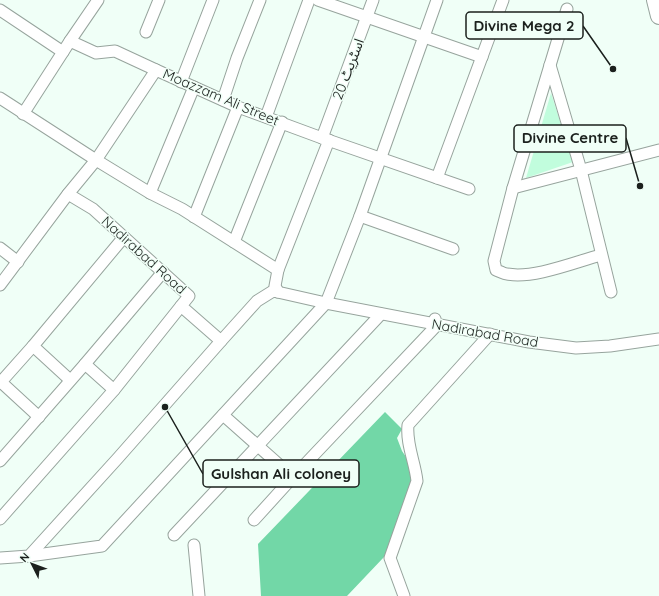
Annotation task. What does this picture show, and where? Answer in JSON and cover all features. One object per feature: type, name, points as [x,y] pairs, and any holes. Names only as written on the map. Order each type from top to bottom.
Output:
[{"type":"main road","points":[[654,0],[659,16]]},
{"type":"street","points":[[146,32],[158,0]]},
{"type":"street","points":[[181,82],[213,0]]},
{"type":"street","points":[[223,100],[237,58],[260,0]]},
{"type":"street","points":[[266,117],[309,0]]},
{"type":"street","points":[[318,0],[482,58]]},
{"type":"street","name":"اسٹریٹ 20","points":[[278,292],[275,286],[278,270],[373,0]]},
{"type":"street","points":[[0,558],[29,556],[102,546],[327,300],[381,159],[437,0]]},
{"type":"street","points":[[437,178],[503,0]]},
{"type":"street","points":[[23,114],[96,1]]},
{"type":"street","points":[[567,9],[513,188],[494,261],[496,270],[507,274],[522,274],[540,272],[601,255]]},
{"type":"street","points":[[0,10],[63,52]]},
{"type":"street","points":[[70,41],[96,53],[115,51],[156,70]]},
{"type":"street","points":[[550,65],[581,170],[611,292]]},
{"type":"street","name":"Moazzam Ali Street","points":[[0,285],[68,194],[96,160],[156,70],[238,107],[469,189]]},
{"type":"street","points":[[150,193],[194,88]]},
{"type":"street","points":[[0,98],[96,160],[150,193],[194,217],[234,242],[259,260],[278,270]]},
{"type":"street","points":[[194,217],[238,107]]},
{"type":"street","points":[[234,242],[282,122]]},
{"type":"street","points":[[513,188],[659,150]]},
{"type":"street","name":"Nadirabad Road","points":[[68,194],[93,209],[189,296],[181,306],[221,341]]},
{"type":"street","points":[[360,216],[453,249]]},
{"type":"street","points":[[39,417],[0,382],[33,346],[124,237]]},
{"type":"street","points":[[0,248],[18,262]]},
{"type":"street","points":[[0,461],[163,272]]},
{"type":"street","points":[[29,556],[257,301],[273,291],[278,292]]},
{"type":"street","name":"Nadirabad Road","points":[[278,292],[435,321],[529,342],[562,342],[611,339],[659,332]]},
{"type":"street","name":"Nadirabad Road","points":[[327,300],[380,314],[528,335],[562,342],[576,348],[610,346],[659,339]]},
{"type":"street","points":[[0,519],[114,390],[181,306]]},
{"type":"street","points":[[174,535],[380,314]]},
{"type":"street","points":[[254,520],[435,321]]},
{"type":"street","points":[[404,596],[390,558],[417,481],[416,468],[407,435],[408,425],[490,334]]},
{"type":"street","points":[[33,346],[70,380]]},
{"type":"street","points":[[85,364],[114,390]]},
{"type":"street","points":[[223,415],[293,477]]},
{"type":"street","points":[[194,545],[199,596]]},
{"type":"green space","points":[[551,93],[573,162],[526,178]]},
{"type":"green space","points":[[385,412],[402,429],[397,438],[402,451],[408,460],[413,483],[384,557],[347,596],[261,596],[258,544]]},
{"type":"place","name":"Divine Mega 2","points":[[613,69]]},
{"type":"place","name":"Divine Centre","points":[[640,186]]},
{"type":"place","name":"Gulshan Ali coloney","points":[[165,407]]}]
